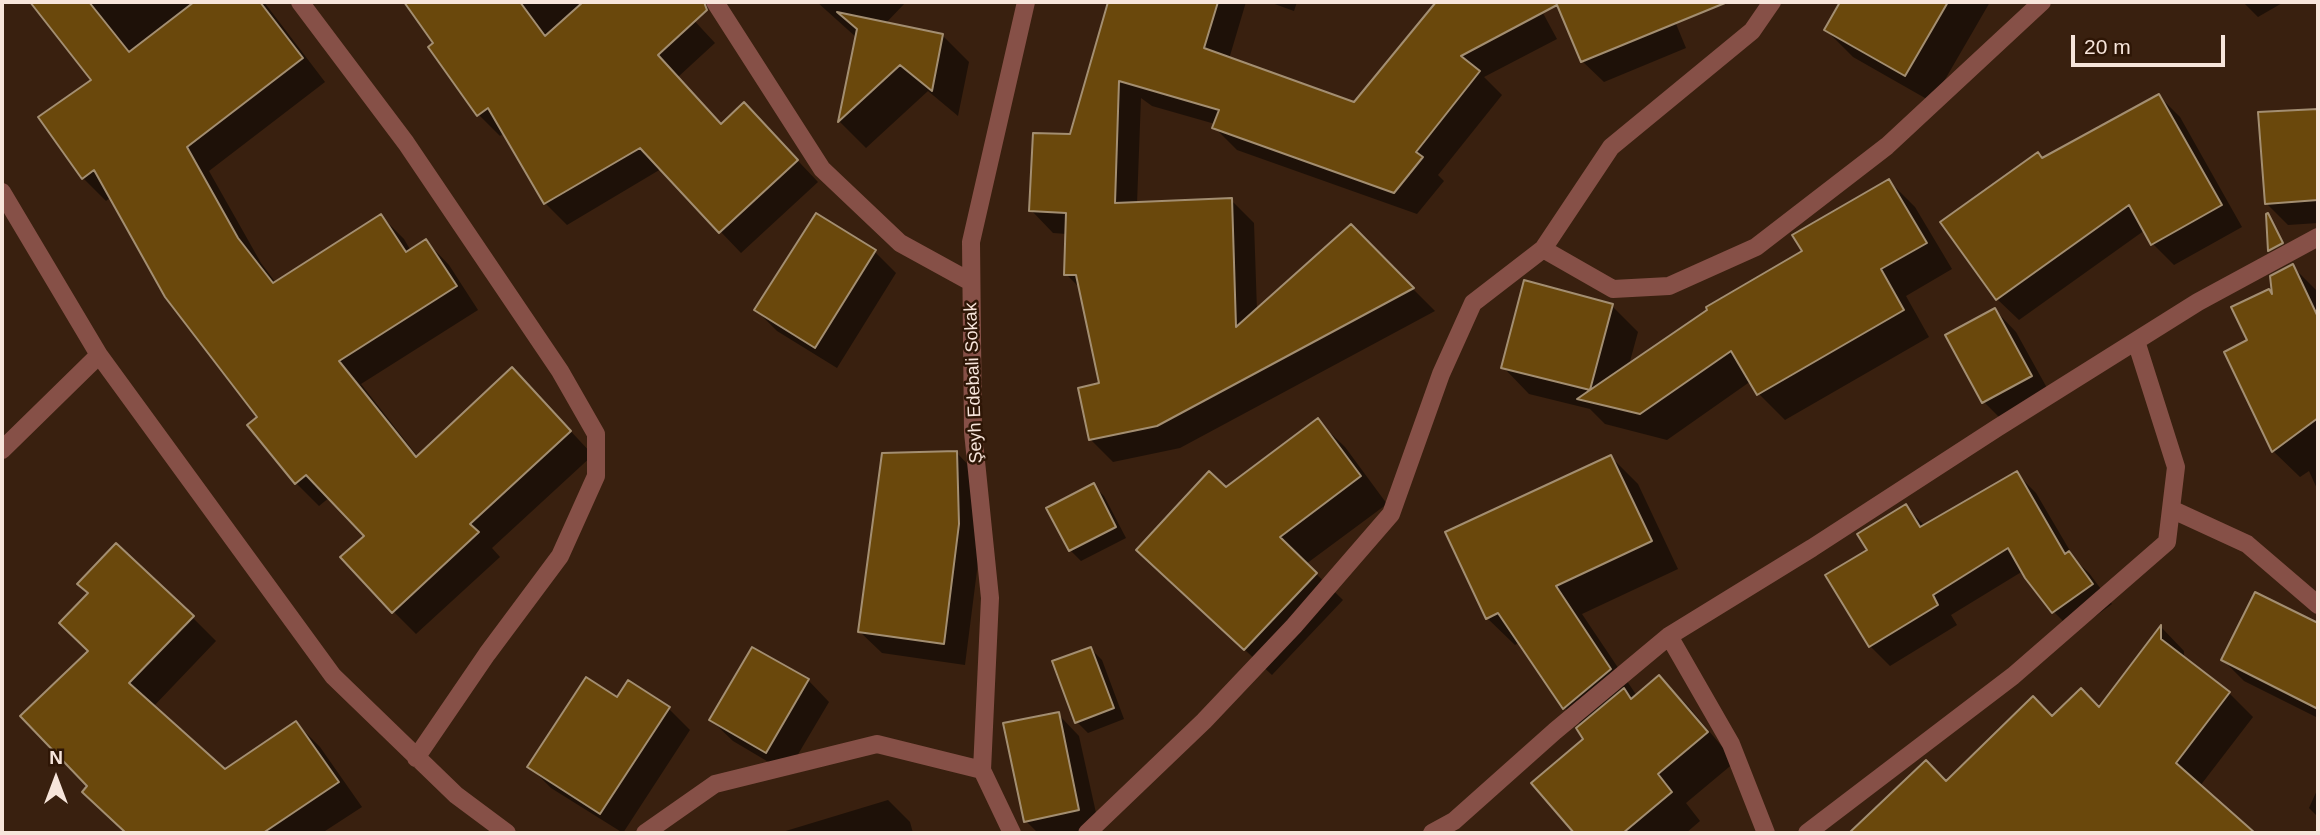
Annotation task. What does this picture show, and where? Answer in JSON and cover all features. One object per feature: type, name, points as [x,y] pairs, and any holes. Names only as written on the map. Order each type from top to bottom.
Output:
[{"type":"street","points":[[300,2],[406,143],[560,371],[596,434],[596,476],[560,556],[487,653],[416,758]]},
{"type":"street","points":[[715,2],[822,169],[900,243],[971,282]]},
{"type":"street","name":"Şeyh Edebali Sokak","points":[[982,770],[990,598],[973,432],[971,242],[1026,2]]},
{"type":"street","points":[[1087,833],[1204,721],[1285,636],[1391,514],[1441,374],[1473,303],[1543,250],[1611,147],[1752,31],[1772,2]]},
{"type":"street","points":[[1543,250],[1613,289],[1669,286],[1756,247],[1887,146],[2042,2]]},
{"type":"street","points":[[2,192],[99,355],[333,676],[456,795],[507,833]]},
{"type":"street","points":[[1432,833],[1454,821],[1555,731],[1669,636],[2198,302],[2318,237]]},
{"type":"street","points":[[1807,833],[2013,676],[2167,542],[2176,467],[2136,341]]},
{"type":"street","points":[[2,450],[99,355]]},
{"type":"street","points":[[2171,509],[2247,544],[2318,606]]},
{"type":"street","points":[[1669,636],[1731,744],[1766,833]]},
{"type":"street","points":[[645,833],[715,784],[877,744],[982,770],[1012,833]]},
{"type":"building","points":[[30,2],[89,2],[129,52],[194,2],[260,2],[303,58],[187,147],[238,238],[273,283],[381,214],[406,252],[426,239],[457,286],[339,361],[416,457],[512,367],[571,431],[470,524],[479,532],[392,613],[340,557],[364,536],[306,475],[295,484],[247,425],[257,417],[165,297],[94,170],[82,179],[38,117],[91,80]]},
{"type":"building","points":[[404,2],[520,2],[545,36],[583,2],[704,2],[707,10],[658,55],[721,124],[744,102],[798,160],[719,233],[640,148],[544,204],[488,108],[477,116],[428,47],[433,43]]},
{"type":"building","points":[[1108,2],[1218,2],[1204,48],[1354,102],[1436,2],[1725,3],[1581,62],[1557,5],[1461,56],[1480,71],[1416,152],[1423,157],[1394,193],[1212,128],[1219,110],[1119,81],[1115,203],[1232,198],[1236,327],[1351,224],[1414,288],[1157,426],[1089,440],[1078,388],[1099,383],[1076,275],[1064,275],[1066,213],[1029,211],[1033,133],[1070,134]]},
{"type":"building","points":[[1840,2],[1948,2],[1905,76],[1824,30]]},
{"type":"building","points":[[837,12],[943,34],[932,91],[900,65],[838,122],[857,29]]},
{"type":"building","points":[[2159,94],[2222,205],[2151,245],[2129,205],[1996,300],[1940,222],[2038,152],[2042,158]]},
{"type":"building","points":[[2318,109],[2318,200],[2265,204],[2258,112]]},
{"type":"building","points":[[1889,179],[1927,243],[1881,269],[1904,310],[1757,395],[1731,351],[1640,414],[1577,399],[1707,310],[1706,307],[1802,251],[1792,235]]},
{"type":"building","points":[[816,213],[876,250],[815,348],[754,310]]},
{"type":"building","points":[[2268,213],[2283,243],[2268,251],[2266,214]]},
{"type":"building","points":[[2293,264],[2318,317],[2318,418],[2272,452],[2224,352],[2247,340],[2231,307],[2269,289],[2272,294],[2270,276]]},
{"type":"building","points":[[1524,280],[1613,304],[1590,390],[1501,368]]},
{"type":"building","points":[[1995,308],[2032,376],[1982,403],[1945,335]]},
{"type":"building","points":[[1318,418],[1361,476],[1280,537],[1317,573],[1244,650],[1136,550],[1209,471],[1226,487]]},
{"type":"building","points":[[957,451],[959,524],[944,644],[858,632],[882,453]]},
{"type":"building","points":[[1611,455],[1652,541],[1556,586],[1611,669],[1563,709],[1498,613],[1486,619],[1445,532]]},
{"type":"building","points":[[2017,471],[2065,554],[2069,551],[2093,584],[2052,613],[2025,578],[2008,548],[1933,595],[1938,605],[1869,647],[1825,575],[1867,550],[1857,534],[1906,504],[1920,527]]},
{"type":"building","points":[[1094,483],[1116,527],[1069,551],[1046,508]]},
{"type":"building","points":[[116,543],[194,616],[129,683],[225,769],[296,721],[339,782],[263,833],[126,833],[82,792],[87,786],[20,716],[88,651],[59,623],[88,593],[77,584]]},
{"type":"building","points":[[2255,592],[2318,623],[2318,709],[2221,660]]},
{"type":"building","points":[[2161,625],[2161,639],[2230,692],[2176,763],[2255,833],[1849,833],[1926,760],[1946,781],[2033,696],[2052,716],[2081,688],[2099,707]]},
{"type":"building","points":[[752,647],[809,679],[766,753],[709,720]]},
{"type":"building","points":[[1091,647],[1114,708],[1075,723],[1052,661]]},
{"type":"building","points":[[1659,675],[1708,732],[1658,774],[1672,792],[1623,833],[1574,833],[1531,783],[1583,739],[1576,728],[1624,688],[1631,699]]},
{"type":"building","points":[[586,677],[617,697],[628,680],[670,707],[600,814],[527,767]]},
{"type":"building","points":[[1059,712],[1079,810],[1024,822],[1003,723]]}]
